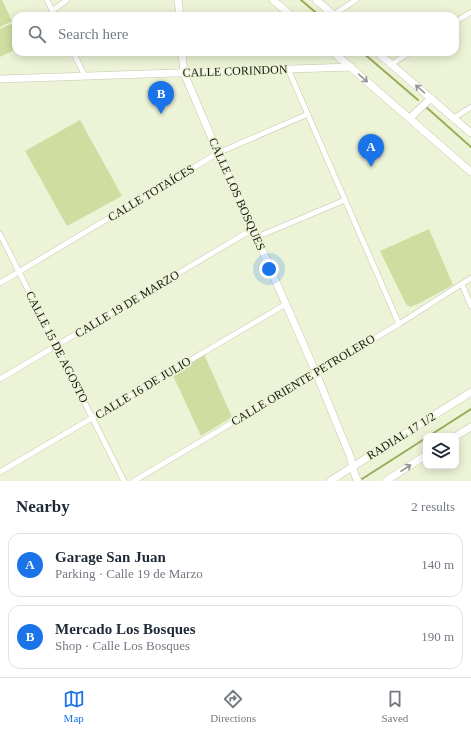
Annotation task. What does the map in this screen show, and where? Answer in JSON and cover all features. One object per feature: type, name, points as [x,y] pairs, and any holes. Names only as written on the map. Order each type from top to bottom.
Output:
[{"type":"street","points":[[47,0],[52,11],[67,0]]},
{"type":"street","points":[[178,0],[180,12]]},
{"type":"street","points":[[274,0],[288,12]]},
{"type":"street","points":[[316,0],[330,12]]},
{"type":"street","points":[[338,12],[356,0]]},
{"type":"street","points":[[459,20],[471,12]]},
{"type":"street","points":[[75,56],[85,76]]},
{"type":"street","name":"CALLE LOS BOSQUES","points":[[182,56],[184,73],[316,373],[350,456],[352,467],[358,481]]},
{"type":"street","points":[[338,56],[471,172]]},
{"type":"street","points":[[382,56],[471,133]]},
{"type":"street","points":[[392,64],[404,56]]},
{"type":"street","name":"CALLE CORINDON","points":[[0,79],[351,67]]},
{"type":"street","points":[[288,69],[399,324]]},
{"type":"street","points":[[410,118],[431,98]]},
{"type":"street","points":[[454,118],[471,106]]},
{"type":"street","name":"CALLE TOTAÍCES","points":[[0,283],[218,153],[308,114]]},
{"type":"street","points":[[257,237],[345,200]]},
{"type":"street","name":"CALLE 19 DE MARZO","points":[[0,379],[253,229]]},
{"type":"street","name":"CALLE 15 DE AGOSTO","points":[[0,234],[124,481]]},
{"type":"street","name":"CALLE ORIENTE PETROLERO","points":[[134,481],[399,324],[471,278]]},
{"type":"street","points":[[462,284],[471,306]]},
{"type":"street","name":"CALLE 16 DE JULIO","points":[[0,472],[286,304]]},
{"type":"street","name":"RADIAL 17 1/2","points":[[330,481],[471,392]]},
{"type":"street","points":[[459,434],[471,427]]},
{"type":"street","points":[[386,481],[423,457]]},
{"type":"green space","points":[[0,0],[2,0],[12,21],[0,27]]},
{"type":"green space","points":[[12,23],[12,51],[0,57],[0,29]]},
{"type":"green space","points":[[80,120],[122,196],[67,226],[25,151]]},
{"type":"green space","points":[[429,229],[453,285],[410,307],[406,304],[380,251]]},
{"type":"green space","points":[[203,352],[232,417],[201,436],[171,371]]},
{"type":"waterway","points":[[301,0],[315,12]]},
{"type":"waterway","points":[[367,56],[418,100]]},
{"type":"waterway","points":[[426,107],[471,147]]},
{"type":"waterway","points":[[434,433],[471,409]]},
{"type":"waterway","points":[[362,479],[423,440]]},
{"type":"place","name":"Mercado Los Bosques","points":[[161,114]]},
{"type":"place","name":"Garage San Juan","points":[[371,167]]}]
